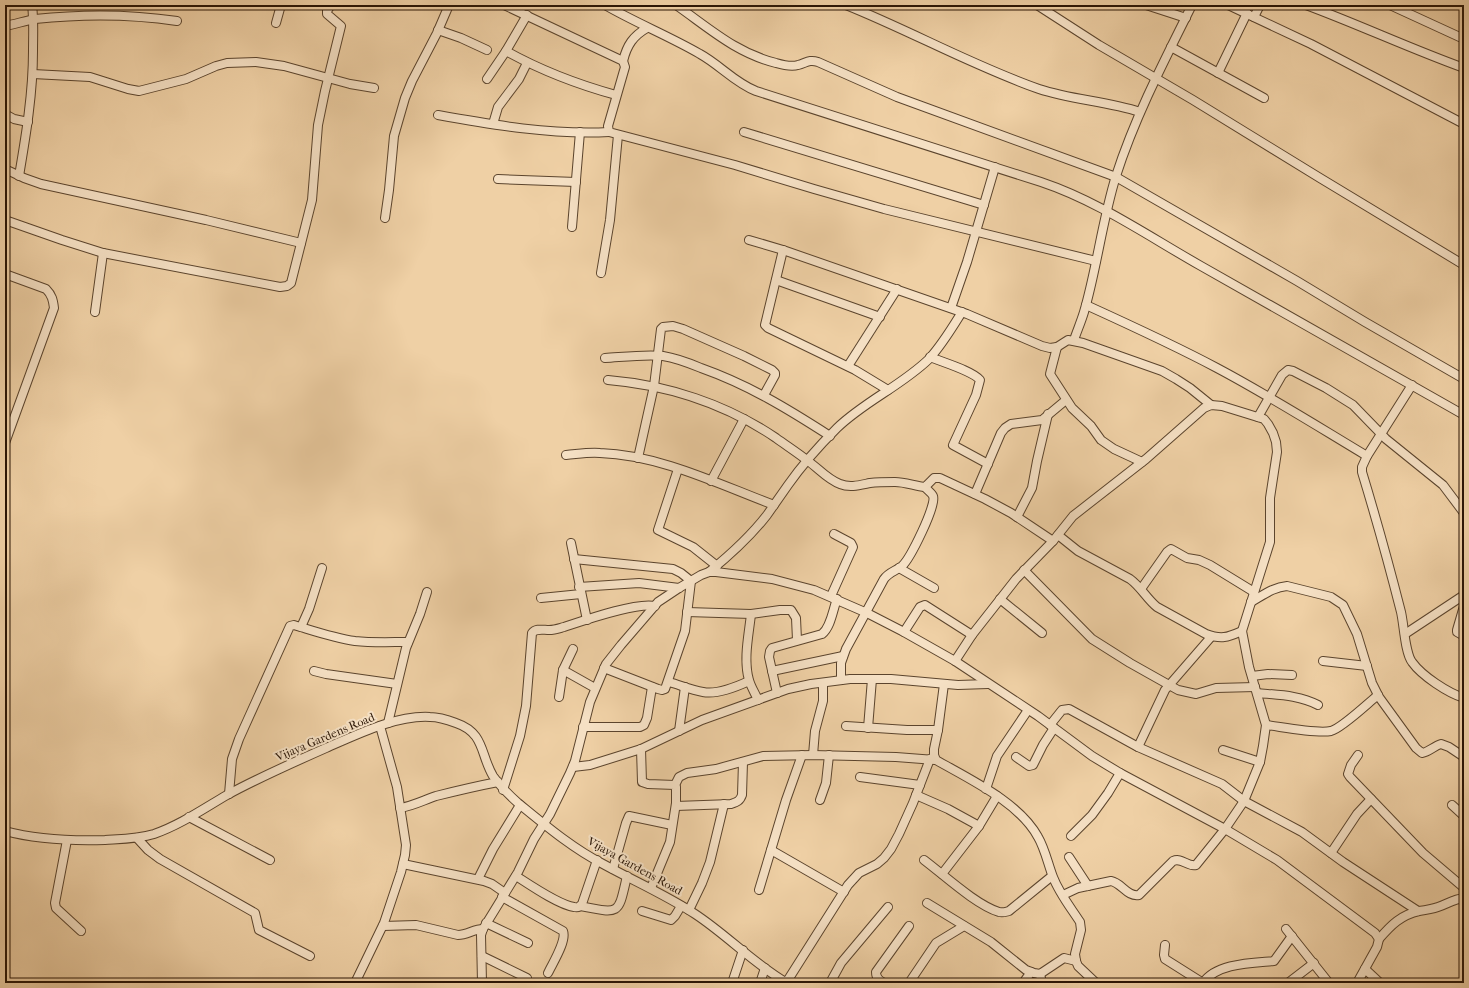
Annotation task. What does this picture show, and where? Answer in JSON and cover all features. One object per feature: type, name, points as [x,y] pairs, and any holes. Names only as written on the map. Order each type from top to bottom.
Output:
[{"type":"street","points":[[19,176],[28,122],[33,74],[34,20],[32,5]]},
{"type":"street","points":[[276,23],[281,5]]},
{"type":"street","points":[[5,220],[103,253],[280,287],[287,286],[292,283],[312,200],[318,125],[341,26],[327,14],[327,11],[331,5]]},
{"type":"street","points":[[385,218],[390,190],[393,149],[399,120],[412,81],[449,5]]},
{"type":"street","points":[[504,5],[624,62]]},
{"type":"street","points":[[605,5],[616,8],[647,28],[699,53],[742,85],[756,91],[1064,190],[1107,211],[1464,415]]},
{"type":"street","points":[[676,5],[713,33],[732,45],[753,55],[785,65],[799,65],[808,60],[813,60],[897,97],[1116,177],[1464,379]]},
{"type":"street","points":[[846,5],[882,19],[955,54],[1039,88],[1055,93],[1113,104],[1140,112]]},
{"type":"street","points":[[1037,5],[1156,79],[1464,265]]},
{"type":"street","points":[[1146,5],[1186,18]]},
{"type":"street","points":[[1074,340],[1086,305],[1107,211],[1128,141],[1140,112],[1192,5]]},
{"type":"street","points":[[1228,5],[1359,68],[1464,122]]},
{"type":"street","points":[[1218,73],[1251,15],[1260,5]]},
{"type":"street","points":[[1306,5],[1348,20],[1421,52],[1464,68]]},
{"type":"street","points":[[1390,5],[1464,39]]},
{"type":"street","points":[[487,79],[506,51],[527,15]]},
{"type":"street","points":[[5,26],[34,20],[84,16],[148,17],[177,21]]},
{"type":"street","points":[[609,132],[608,126],[625,67],[624,62],[629,43],[638,33],[647,28]]},
{"type":"street","points":[[438,30],[487,50]]},
{"type":"street","points":[[1171,47],[1264,98]]},
{"type":"street","points":[[506,51],[528,63],[568,80],[616,95]]},
{"type":"street","points":[[33,74],[90,77],[133,91],[139,91],[193,77],[216,66],[240,62],[267,63],[328,77],[355,85],[374,88]]},
{"type":"street","points":[[493,124],[498,107],[519,79],[528,63]]},
{"type":"street","points":[[5,114],[14,119],[28,122]]},
{"type":"street","points":[[438,115],[521,128],[580,132],[609,132],[743,167],[884,209],[1096,261]]},
{"type":"street","points":[[572,227],[580,132]]},
{"type":"street","points":[[744,132],[984,205]]},
{"type":"street","points":[[601,273],[610,220],[618,135]]},
{"type":"street","points":[[951,308],[976,232],[995,167]]},
{"type":"street","points":[[5,169],[41,184],[206,220],[301,244]]},
{"type":"street","points":[[498,179],[576,182]]},
{"type":"street","points":[[749,240],[783,250],[951,308],[1042,346],[1050,348],[1057,347],[1068,340],[1074,340],[1162,371],[1190,388],[1211,405]]},
{"type":"street","points":[[783,250],[765,325],[768,328],[848,366],[888,390]]},
{"type":"street","points":[[95,312],[103,253]]},
{"type":"street","points":[[5,274],[46,289],[50,293],[53,300],[54,308],[5,443]]},
{"type":"street","points":[[776,280],[880,317]]},
{"type":"street","points":[[848,366],[880,317],[896,289]]},
{"type":"street","points":[[1086,305],[1218,368],[1366,456]]},
{"type":"street","points":[[482,983],[482,935],[484,926],[516,876],[573,767],[595,688],[604,668],[613,655],[655,606],[679,588],[709,572],[740,545],[766,516],[808,460],[830,436],[858,410],[888,390],[930,357],[940,346],[962,312]]},
{"type":"street","points":[[638,458],[654,386],[663,327],[673,326],[683,329],[772,370],[775,375],[764,395]]},
{"type":"street","points":[[1057,347],[1050,374],[1066,400],[1106,444],[1142,462]]},
{"type":"street","points":[[605,358],[658,355],[680,360],[719,374],[764,395],[830,436]]},
{"type":"street","points":[[930,357],[969,372],[978,377],[980,380],[976,395],[953,445],[988,464]]},
{"type":"street","points":[[1258,417],[1282,375],[1288,370],[1293,370],[1353,405],[1394,446],[1443,485],[1464,513]]},
{"type":"street","points":[[608,380],[654,386],[677,392],[728,411],[769,434],[808,460],[829,478],[842,485],[852,486],[872,483],[897,482],[924,487],[933,495],[934,499],[930,511],[911,553],[899,568],[891,572],[884,579],[843,656],[841,680]]},
{"type":"street","points":[[1412,385],[1366,456],[1362,467],[1362,472],[1397,599],[1409,658],[1412,663],[1426,676],[1450,692],[1464,698]]},
{"type":"street","points":[[975,494],[1001,432],[1005,428],[1016,423],[1042,420],[1066,400]]},
{"type":"street","points":[[955,661],[972,634],[1016,579],[1056,538],[1073,516],[1142,462],[1204,408],[1211,405],[1222,406],[1264,419],[1268,424],[1276,442],[1277,452],[1270,498],[1270,542],[1242,631],[1252,676],[1266,725],[1260,762],[1244,801],[1225,829],[1196,865],[1190,865],[1176,859],[1139,895],[1132,895],[1115,882],[1106,882],[1078,888],[1063,895]]},
{"type":"street","points":[[1017,517],[1032,488],[1048,414]]},
{"type":"street","points":[[711,481],[744,419]]},
{"type":"street","points":[[566,455],[600,453],[638,458],[678,469],[774,505]]},
{"type":"street","points":[[678,469],[658,530],[693,547],[717,566]]},
{"type":"street","points":[[924,487],[936,477],[975,494],[1130,579],[1157,607],[1212,637],[1226,638],[1242,631]]},
{"type":"street","points":[[777,693],[769,657],[772,648],[822,634],[825,631],[834,598],[853,547],[851,543],[834,534]]},
{"type":"street","points":[[571,542],[586,620]]},
{"type":"street","points":[[1141,589],[1167,552],[1171,549],[1187,558],[1199,560],[1210,565],[1254,592]]},
{"type":"street","points":[[574,559],[672,569],[681,573],[691,581]]},
{"type":"street","points":[[301,627],[309,609],[322,568]]},
{"type":"street","points":[[899,568],[934,588]]},
{"type":"street","points":[[1024,570],[1092,639],[1130,663],[1184,692],[1196,694],[1216,688],[1256,690],[1309,700],[1318,705]]},
{"type":"street","points":[[709,572],[772,579],[814,590],[867,613],[904,632],[955,661],[1052,726],[1092,756],[1120,773],[1225,829],[1277,860],[1375,933],[1379,939]]},
{"type":"street","points":[[604,668],[662,690],[665,689],[669,682],[685,631],[691,581]]},
{"type":"street","points":[[541,598],[639,583],[679,588]]},
{"type":"street","points":[[1251,602],[1274,589],[1287,586],[1338,600],[1357,634],[1378,695],[1418,751],[1425,753],[1432,747],[1441,744],[1464,757]]},
{"type":"street","points":[[355,983],[383,926],[403,864],[406,845],[394,771],[384,725],[408,642],[420,614],[427,592]]},
{"type":"street","points":[[1405,634],[1436,612],[1464,595]]},
{"type":"street","points":[[1000,599],[1042,633]]},
{"type":"street","points":[[904,632],[920,607],[924,605],[972,634]]},
{"type":"street","points":[[504,790],[520,736],[526,706],[532,633],[534,630],[558,628],[642,606],[655,606]]},
{"type":"street","points":[[1464,606],[1457,632],[1464,636]]},
{"type":"street","points":[[687,612],[752,614],[791,610],[796,618],[797,640]]},
{"type":"street","points":[[752,614],[747,658],[749,681],[758,700]]},
{"type":"street","points":[[229,794],[232,759],[239,739],[289,628],[292,625],[329,636],[356,641],[408,642]]},
{"type":"street","points":[[1138,747],[1169,684],[1212,637]]},
{"type":"street","points":[[559,697],[563,670],[573,649]]},
{"type":"street","points":[[772,671],[843,656]]},
{"type":"street","points":[[1323,661],[1367,666]]},
{"type":"street","points":[[563,670],[595,688]]},
{"type":"street","points":[[314,671],[397,684]]},
{"type":"street","points":[[1252,676],[1268,674],[1292,675]]},
{"type":"street","points":[[573,767],[590,766],[641,749],[702,720],[788,689],[841,680],[872,679],[891,679],[944,684],[988,684]]},
{"type":"street","points":[[868,728],[872,679]]},
{"type":"street","points":[[669,682],[703,692],[714,692],[739,686],[749,681]]},
{"type":"street","points":[[813,754],[815,731],[823,701],[823,683]]},
{"type":"street","points":[[786,983],[844,892],[859,873],[884,858],[899,834],[920,785],[933,760],[944,684]]},
{"type":"street","points":[[583,727],[640,727],[644,725],[647,718],[652,686]]},
{"type":"street","points":[[679,730],[685,687]]},
{"type":"street","points":[[1266,725],[1300,730],[1331,730],[1343,723],[1378,695]]},
{"type":"street","points":[[1016,757],[1029,766],[1033,765],[1052,726],[1062,710],[1066,708],[1069,709],[1138,747],[1217,781],[1244,801],[1302,832],[1418,911]]},
{"type":"street","points":[[986,789],[997,756],[1028,710]]},
{"type":"street","name":"Vijaya Gardens Road","points":[[5,831],[48,839],[67,840],[137,838],[154,834],[189,817],[229,794],[299,760],[368,730],[411,718],[429,716],[456,722],[469,728],[475,733],[488,764],[504,790],[520,805],[574,847],[651,888],[688,910],[786,983]]},
{"type":"street","points":[[846,726],[907,730],[938,730]]},
{"type":"street","points":[[641,749],[642,782],[648,784],[675,785]]},
{"type":"street","points":[[1223,750],[1260,762]]},
{"type":"street","points":[[651,888],[670,842],[676,806],[677,792],[675,785],[679,777],[687,773],[716,769],[762,756],[813,754],[933,760],[997,796],[1019,813],[1037,835],[1042,845],[1052,876],[1080,922],[1081,930],[1075,954],[1076,961],[1078,966],[1096,983]]},
{"type":"street","points":[[759,890],[802,755]]},
{"type":"street","points":[[820,800],[826,783],[829,755]]},
{"type":"street","points":[[1357,983],[1377,947],[1379,939],[1391,925],[1401,917],[1418,911],[1430,910],[1461,898],[1464,887],[1423,853],[1348,774],[1351,765],[1358,755]]},
{"type":"street","points":[[676,806],[737,802],[740,800],[742,795],[743,762]]},
{"type":"street","points":[[1071,836],[1092,815],[1120,773]]},
{"type":"street","points":[[860,777],[920,785]]},
{"type":"street","points":[[400,808],[417,804],[434,797],[498,782]]},
{"type":"street","points":[[916,795],[948,809],[979,826]]},
{"type":"street","points":[[942,874],[979,826],[997,796]]},
{"type":"street","points":[[1331,853],[1357,814],[1371,799]]},
{"type":"street","points":[[688,910],[702,883],[710,862],[724,804]]},
{"type":"street","points":[[478,879],[493,849],[520,805]]},
{"type":"street","points":[[1452,805],[1464,816]]},
{"type":"street","points":[[613,869],[629,816],[672,824]]},
{"type":"street","points":[[189,817],[270,860]]},
{"type":"street","points":[[137,838],[148,850],[160,859],[255,914],[259,930],[310,956]]},
{"type":"street","points":[[67,840],[54,903],[56,908],[82,930]]},
{"type":"street","points":[[771,850],[844,892]]},
{"type":"street","points":[[1069,857],[1088,886]]},
{"type":"street","points":[[580,906],[582,904],[596,860]]},
{"type":"street","points":[[924,860],[988,907],[1004,913],[1009,911],[1052,876]]},
{"type":"street","points":[[403,864],[478,879],[492,884],[504,895],[564,931],[562,944],[548,973]]},
{"type":"street","points":[[516,876],[561,902],[574,907],[580,906],[604,911],[616,909],[621,902],[627,876]]},
{"type":"street","points":[[927,903],[1002,949],[1026,970],[1036,973],[1042,983]]},
{"type":"street","points":[[642,911],[671,920],[681,906]]},
{"type":"street","points":[[830,983],[841,963],[888,906]]},
{"type":"street","points":[[383,926],[416,925],[458,935],[462,935],[484,926]]},
{"type":"street","points":[[484,926],[528,944]]},
{"type":"street","points":[[884,983],[878,979],[876,972],[909,926]]},
{"type":"street","points":[[909,983],[936,943],[964,926]]},
{"type":"street","points":[[1286,929],[1329,983]]},
{"type":"street","points":[[1165,945],[1165,959],[1203,983],[1208,976],[1226,968],[1253,962],[1274,961],[1292,936]]},
{"type":"street","points":[[732,983],[743,950]]},
{"type":"street","points":[[482,956],[527,978]]},
{"type":"street","points":[[1023,983],[1036,973],[1064,958],[1076,961]]},
{"type":"street","points":[[1288,983],[1314,963]]},
{"type":"street","points":[[760,983],[765,968]]},
{"type":"street","points":[[1365,969],[1380,983]]}]
